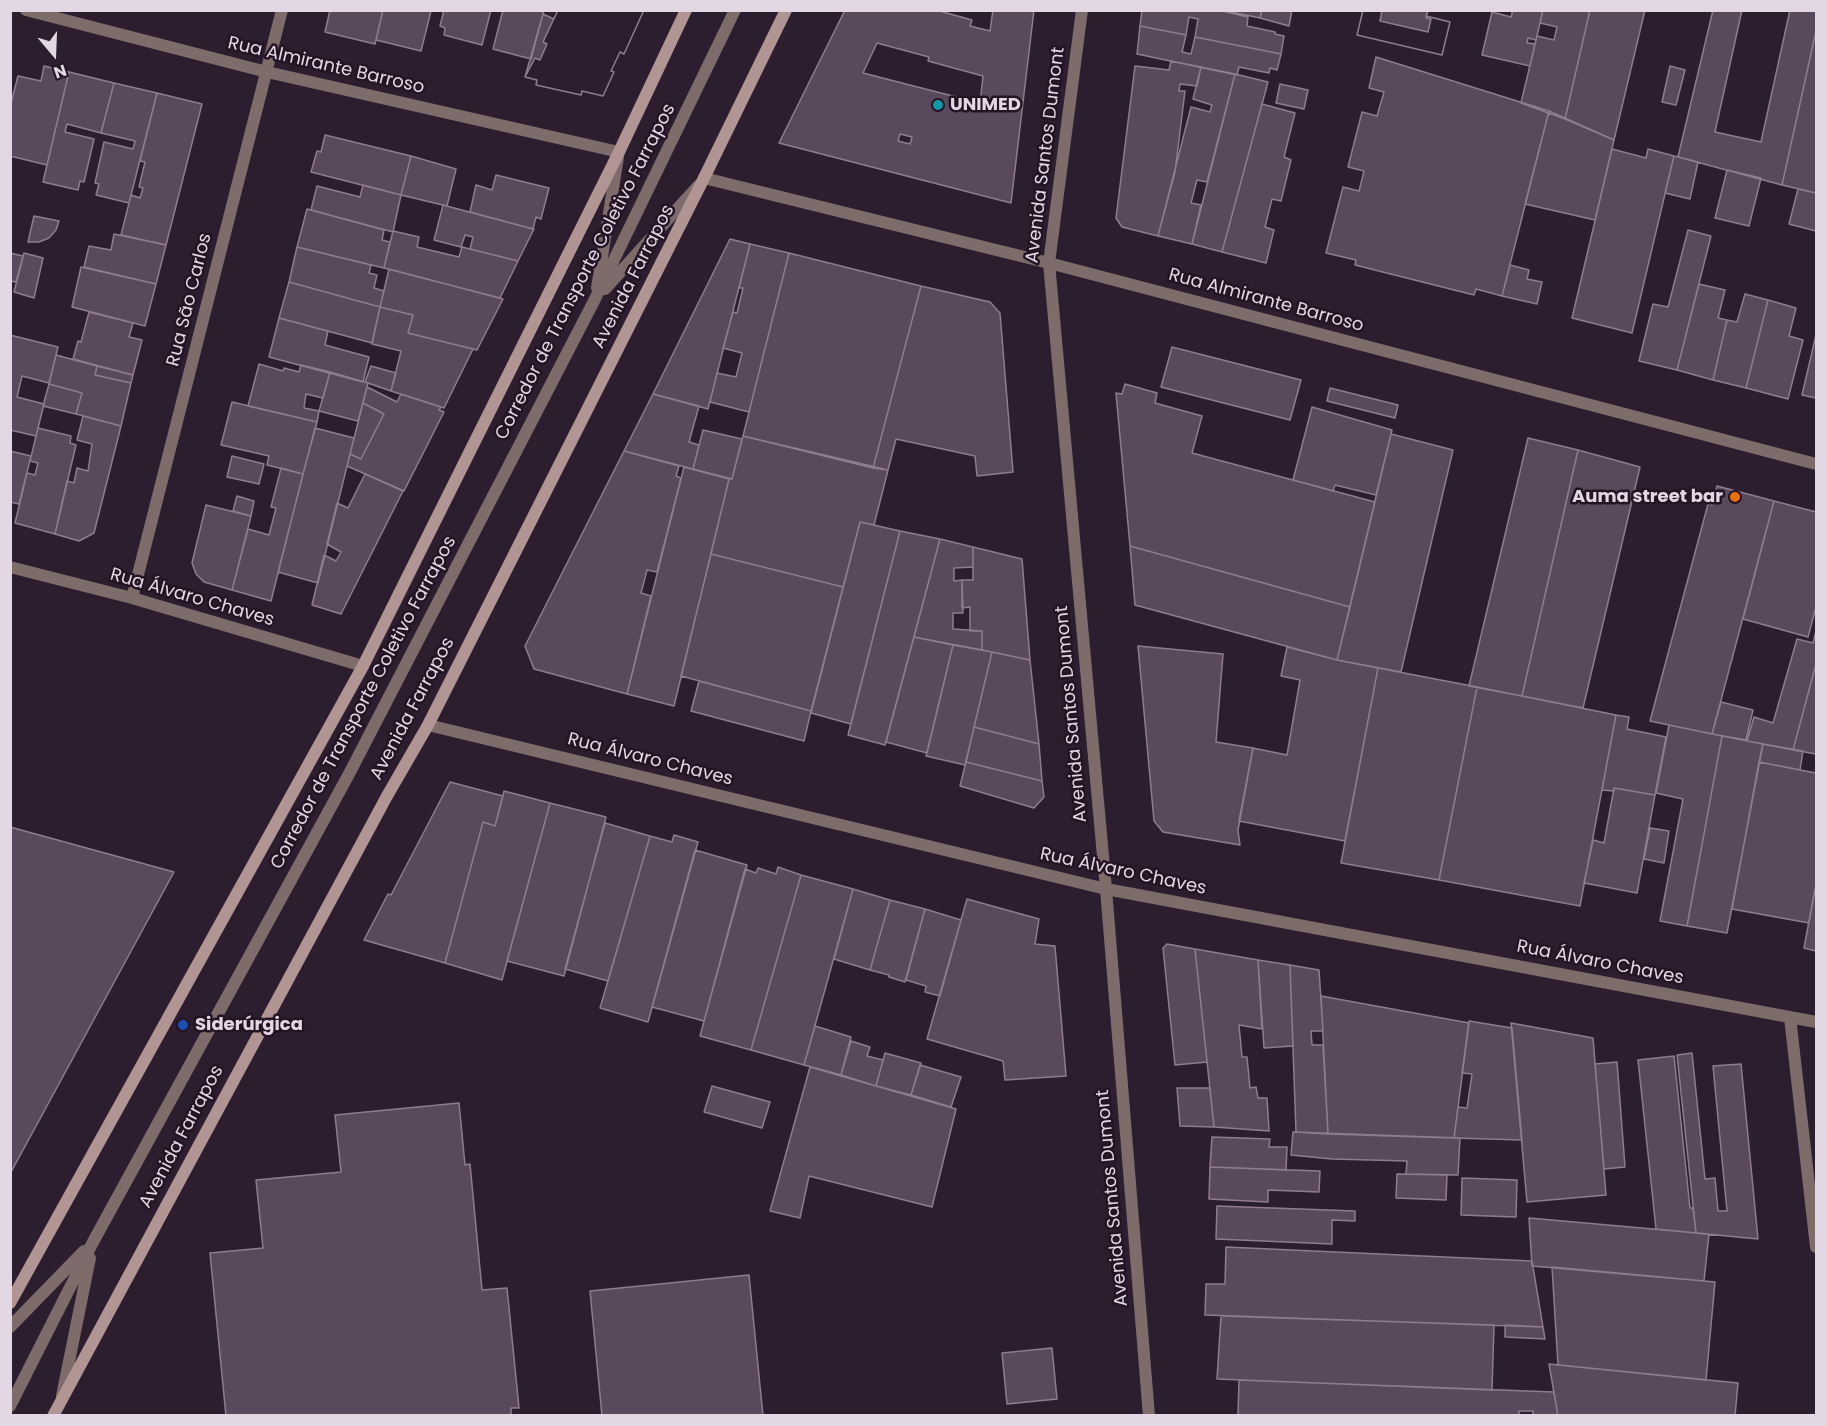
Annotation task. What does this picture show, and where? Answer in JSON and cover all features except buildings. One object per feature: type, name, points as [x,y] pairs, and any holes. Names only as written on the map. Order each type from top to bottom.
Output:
[{"type":"main road","points":[[10,1303],[363,666],[619,152],[686,10]]},
{"type":"main road","name":"Avenida Farrapos","points":[[53,1416],[387,796],[428,725],[705,178],[786,10]]},
{"type":"street","name":"Rua Almirante Barroso","points":[[26,10],[267,72],[619,152]]},
{"type":"street","name":"Rua São Carlos","points":[[132,598],[282,10]]},
{"type":"street","name":"Corredor de Transporte Coletivo Farrapos","points":[[10,1406],[93,1242],[349,774],[594,301],[735,10]]},
{"type":"street","name":"Avenida Santos Dumont","points":[[1082,10],[1050,263],[1106,889],[1149,1416]]},
{"type":"street","points":[[594,301],[619,152]]},
{"type":"street","name":"Rua Almirante Barroso","points":[[705,178],[1050,263],[1816,464]]},
{"type":"street","points":[[594,301],[705,178]]},
{"type":"street","name":"Rua Álvaro Chaves","points":[[10,567],[132,598],[363,666]]},
{"type":"street","name":"Rua Álvaro Chaves","points":[[428,725],[1106,889],[1816,1022]]},
{"type":"street","points":[[1790,1017],[1816,1247]]},
{"type":"street","points":[[10,1327],[93,1242]]},
{"type":"street","points":[[62,1398],[93,1242]]},
{"type":"place","name":"UNIMED","points":[[938,105]]},
{"type":"place","name":"Auma street bar","points":[[1735,497]]},
{"type":"place","name":"Siderúrgica","points":[[183,1025]]}]
